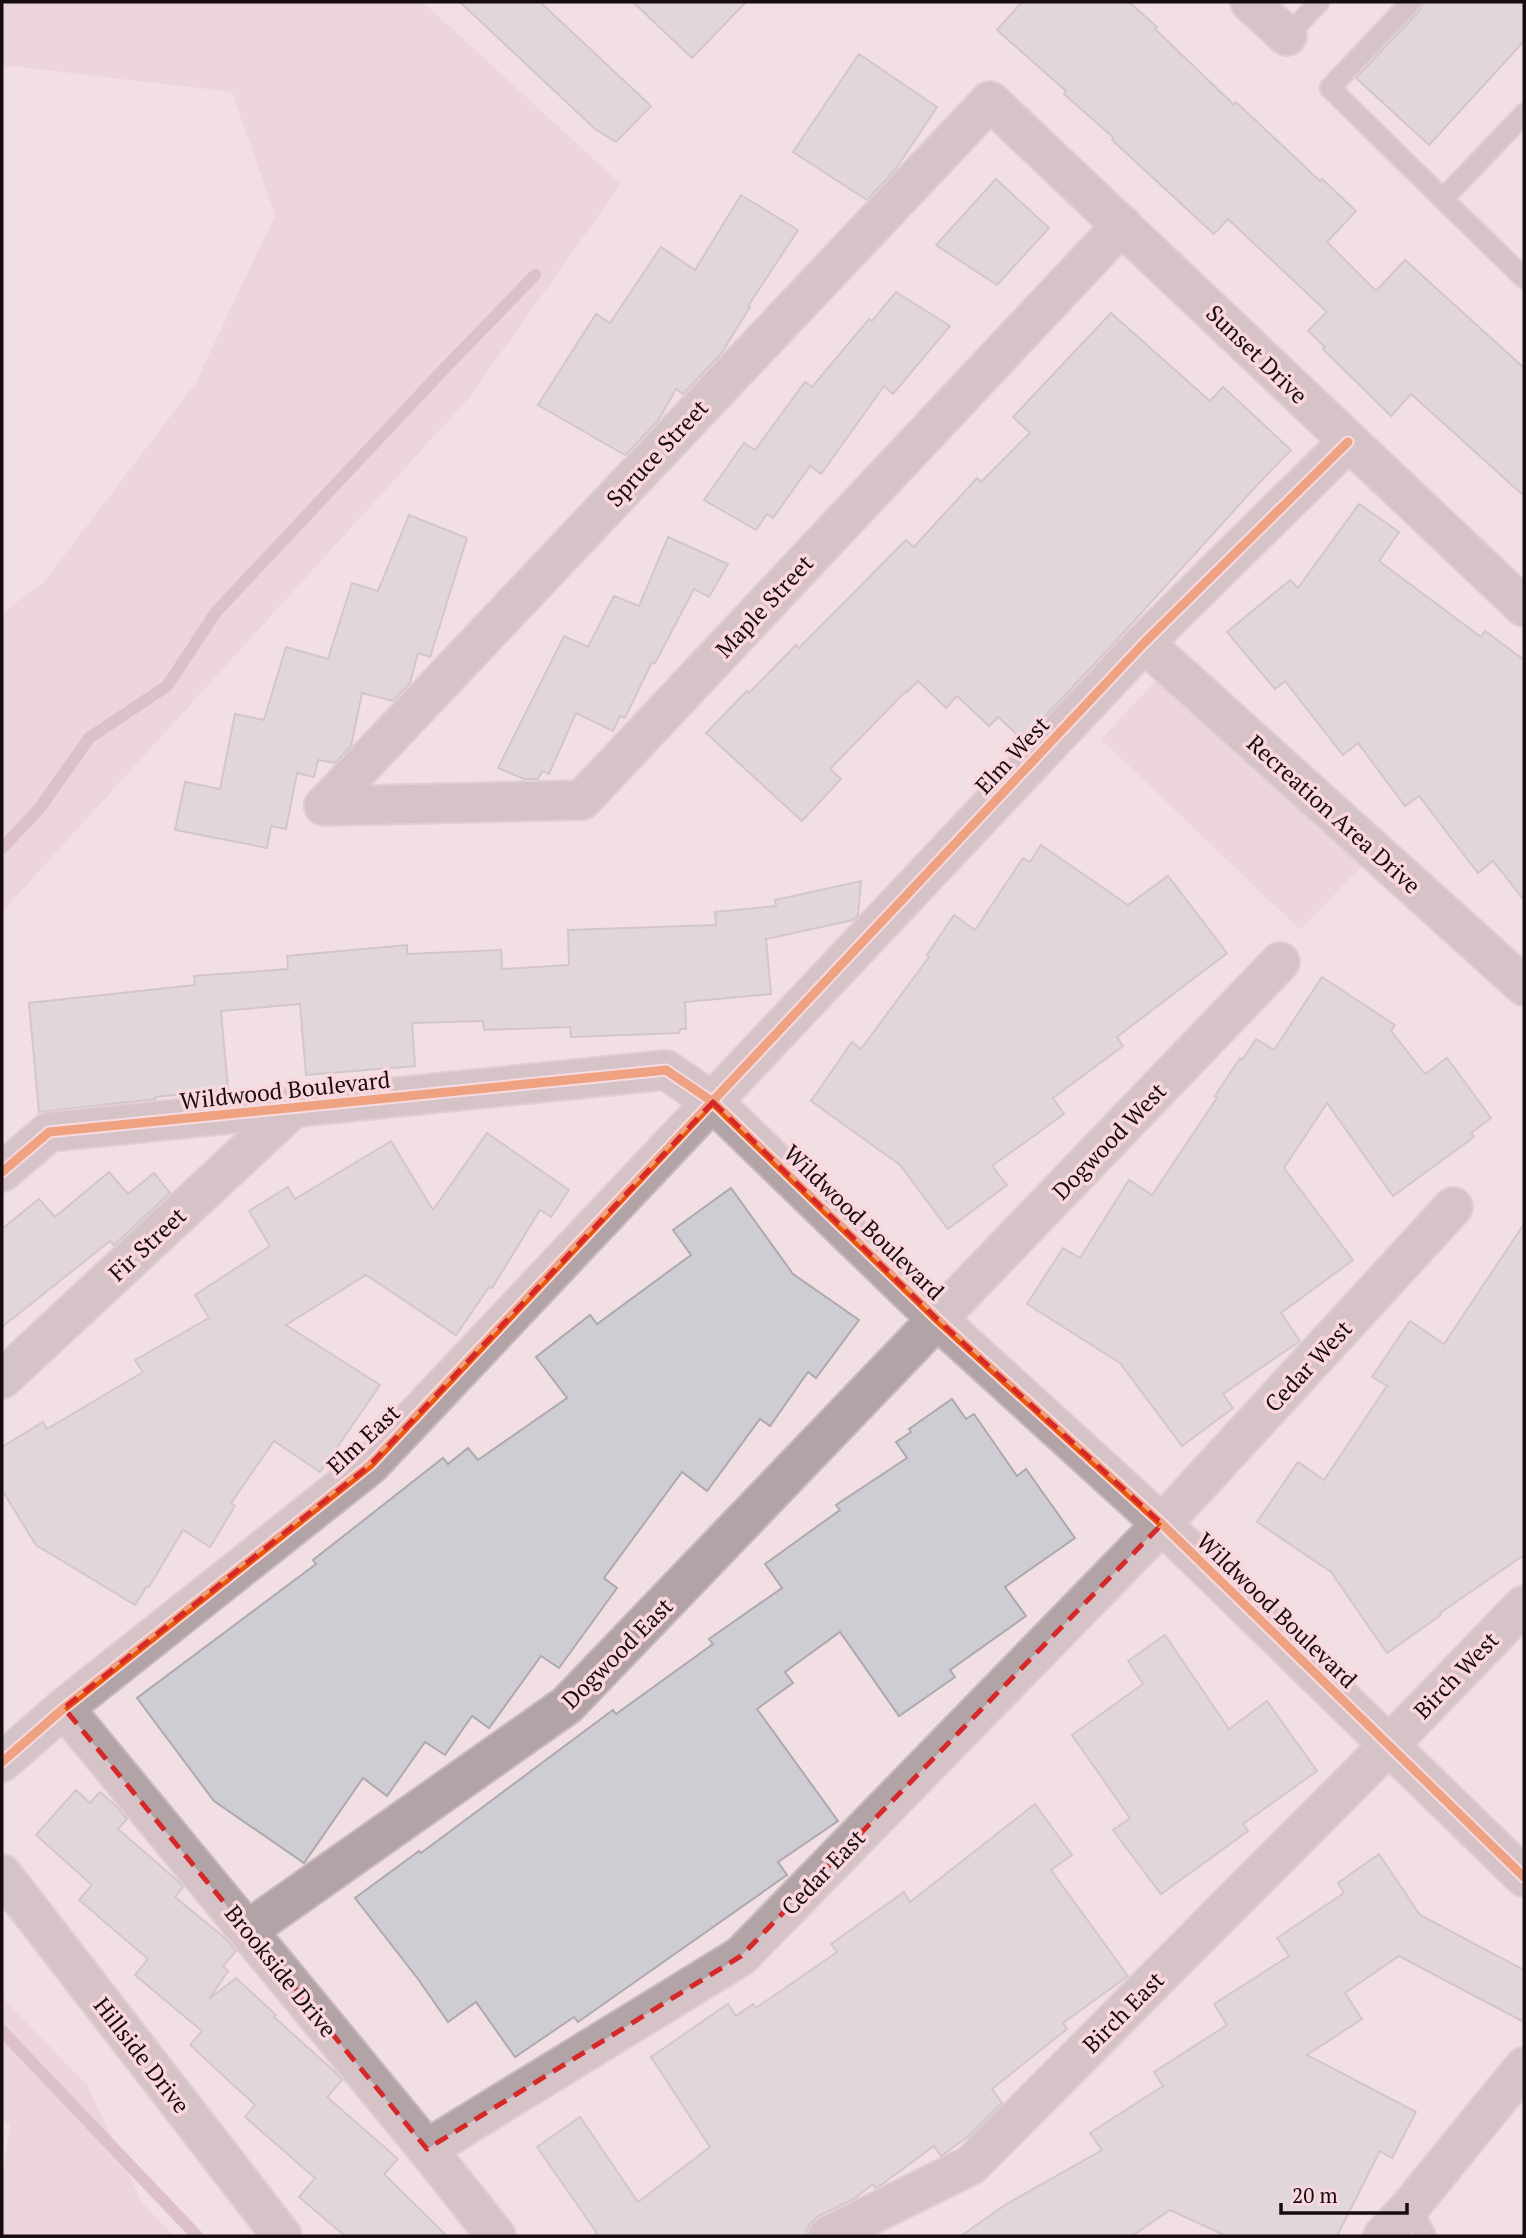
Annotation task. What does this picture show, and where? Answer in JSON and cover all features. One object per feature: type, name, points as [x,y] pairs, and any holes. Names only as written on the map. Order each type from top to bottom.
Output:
[{"type":"street","points":[[1250,2],[1287,36]]},
{"type":"street","name":"Sunset Drive","points":[[990,101],[1524,607]]},
{"type":"street","name":"Spruce Street","points":[[324,806],[990,101]]},
{"type":"street","name":"Maple Street","points":[[324,806],[582,800],[1122,225]]},
{"type":"street","name":"Elm West","points":[[713,1102],[1144,643],[1348,442]]},
{"type":"street","name":"Recreation Area Drive","points":[[1144,643],[1524,986]]},
{"type":"street","name":"Dogwood West","points":[[938,1320],[1280,962]]},
{"type":"street","name":"Wildwood Boulevard","points":[[2,1172],[49,1132],[666,1070],[713,1102],[938,1320],[1162,1524],[1524,1877]]},
{"type":"street","name":"Elm East","points":[[2,1762],[64,1708],[370,1465],[713,1102]]},
{"type":"street","name":"Fir Street","points":[[2,1379],[292,1109]]},
{"type":"street","name":"Cedar West","points":[[1162,1524],[1453,1207]]},
{"type":"street","name":"Dogwood East","points":[[248,1930],[568,1705],[938,1320]]},
{"type":"street","name":"Cedar East","points":[[427,2149],[741,1956],[1162,1524]]},
{"type":"street","name":"Birch West","points":[[1388,1746],[1524,1605]]},
{"type":"street","name":"Brookside Drive","points":[[64,1708],[496,2236]]},
{"type":"street","name":"Birch East","points":[[828,2236],[971,2165],[1388,1746]]},
{"type":"street","name":"Hillside Drive","points":[[2,1874],[282,2236]]},
{"type":"street","points":[[1384,2236],[1418,2222],[1524,2067]]},
{"type":"lane","points":[[1287,36],[1319,2]]},
{"type":"lane","points":[[1411,2],[1330,88],[1524,278]]},
{"type":"lane","points":[[1443,199],[1524,114]]},
{"type":"highlighted area","points":[[713,1102],[938,1320],[1162,1524],[741,1956],[427,2149],[64,1708],[370,1465]]},
{"type":"shaded area","points":[[2,2],[423,2],[621,184],[468,399],[2,912],[2,613],[44,582],[195,384],[275,215],[232,92],[2,65]]},
{"type":"shaded area","points":[[1165,671],[1365,863],[1300,930],[1101,739]]},
{"type":"shaded area","points":[[2,1997],[87,2085],[142,2202],[173,2236],[2,2236],[2,2177],[10,2125],[2,2118]]},
{"type":"building","points":[[460,2],[540,2],[651,106],[616,142],[595,129]]},
{"type":"building","points":[[633,2],[746,2],[692,58]]},
{"type":"building","points":[[1022,2],[1129,2],[1234,105],[1236,102],[1356,211],[1327,242],[1376,291],[1405,260],[1524,368],[1524,496],[1411,394],[1391,416],[1308,331],[1327,312],[1228,219],[1214,234],[1064,94],[1066,91],[997,30]]},
{"type":"building","points":[[1423,2],[1524,2],[1524,41],[1429,145],[1356,78],[1420,10]]},
{"type":"building","points":[[859,54],[937,107],[895,170],[867,200],[793,152]]},
{"type":"building","points":[[996,179],[1049,228],[997,285],[936,245]]},
{"type":"building","points":[[741,195],[798,230],[748,306],[750,307],[721,354],[683,394],[676,389],[658,421],[625,455],[538,405],[596,314],[610,323],[661,247],[695,270]]},
{"type":"building","points":[[896,292],[950,326],[893,394],[884,386],[821,474],[810,466],[773,518],[767,514],[756,530],[704,500],[744,443],[755,450],[805,382],[812,387],[869,319],[872,321]]},
{"type":"building","points":[[1111,313],[1210,401],[1223,387],[1291,450],[1023,740],[998,717],[989,726],[957,696],[946,708],[918,681],[830,769],[841,779],[802,821],[706,733],[796,645],[799,648],[906,540],[914,547],[977,478],[981,482],[1030,433],[1013,417]]},
{"type":"building","points":[[1359,504],[1399,532],[1379,561],[1481,637],[1485,631],[1524,660],[1524,900],[1493,861],[1478,873],[1419,796],[1405,806],[1358,743],[1343,755],[1285,681],[1275,689],[1227,632],[1290,580],[1298,588]]},
{"type":"building","points":[[409,515],[467,538],[430,657],[418,653],[410,683],[393,701],[362,693],[351,746],[335,763],[318,760],[314,777],[297,773],[286,829],[271,826],[267,848],[175,830],[185,782],[220,789],[235,714],[264,720],[286,647],[328,659],[352,583],[378,591]]},
{"type":"building","points":[[668,537],[728,564],[709,597],[694,589],[655,663],[652,662],[625,718],[620,716],[613,731],[576,713],[549,774],[542,771],[538,779],[524,779],[498,768],[564,636],[588,647],[614,596],[639,606]]},
{"type":"building","points":[[1041,845],[1128,905],[1168,876],[1227,953],[1117,1037],[1123,1046],[1053,1098],[1064,1114],[992,1166],[1007,1185],[948,1229],[900,1165],[811,1101],[852,1042],[861,1049],[929,957],[927,955],[954,915],[975,930],[1023,858],[1030,862]]},
{"type":"building","points":[[861,881],[858,915],[853,920],[766,939],[771,994],[685,1002],[686,1029],[680,1029],[679,1033],[571,1037],[570,1027],[484,1030],[483,1021],[412,1023],[415,1066],[306,1075],[300,1004],[221,1011],[228,1090],[39,1112],[29,1003],[195,985],[194,976],[288,969],[287,956],[407,945],[407,954],[501,950],[502,969],[569,965],[568,930],[716,925],[715,912],[776,906],[775,900]]},
{"type":"building","points":[[1322,977],[1395,1025],[1391,1031],[1425,1074],[1447,1058],[1491,1118],[1471,1133],[1474,1137],[1393,1196],[1327,1103],[1284,1168],[1353,1260],[1281,1313],[1300,1341],[1223,1394],[1233,1408],[1182,1446],[1120,1363],[1027,1304],[1063,1248],[1080,1258],[1129,1180],[1152,1195],[1217,1098],[1215,1096],[1240,1058],[1242,1060],[1256,1039],[1274,1050]]},
{"type":"building","points":[[487,1133],[569,1190],[551,1217],[540,1210],[492,1288],[489,1287],[456,1335],[366,1275],[286,1325],[380,1385],[320,1472],[274,1441],[231,1503],[235,1506],[210,1547],[183,1530],[135,1605],[36,1545],[2,1490],[2,1447],[43,1422],[47,1429],[143,1372],[135,1360],[209,1318],[195,1295],[270,1246],[249,1211],[288,1187],[295,1199],[391,1141],[433,1210]]},
{"type":"building","points":[[109,1172],[128,1194],[154,1173],[170,1193],[114,1245],[110,1241],[2,1327],[2,1229],[39,1199],[55,1217]]},
{"type":"building","points":[[731,1188],[793,1274],[859,1320],[816,1378],[808,1372],[770,1426],[760,1419],[707,1491],[682,1472],[604,1578],[617,1588],[559,1668],[541,1656],[489,1728],[472,1716],[445,1755],[425,1742],[387,1796],[363,1778],[304,1863],[214,1801],[137,1698],[316,1564],[313,1560],[443,1458],[448,1464],[468,1448],[478,1460],[567,1398],[536,1357],[590,1315],[597,1324],[691,1255],[673,1230]]},
{"type":"building","points":[[1524,1224],[1524,1555],[1387,1653],[1331,1572],[1257,1522],[1298,1462],[1324,1480],[1387,1386],[1372,1377],[1410,1321],[1444,1344]]},
{"type":"building","points":[[952,1399],[966,1419],[974,1414],[1017,1476],[1026,1469],[1075,1538],[1005,1587],[1026,1616],[950,1670],[955,1677],[899,1716],[840,1632],[785,1672],[793,1683],[757,1709],[838,1821],[778,1862],[787,1875],[578,2022],[574,2017],[515,2057],[476,2002],[448,2022],[355,1898],[419,1851],[421,1853],[613,1710],[616,1714],[713,1644],[709,1639],[782,1588],[765,1564],[840,1510],[836,1505],[907,1458],[896,1442],[911,1432],[909,1429]]},
{"type":"building","points":[[1165,1635],[1229,1729],[1267,1701],[1317,1771],[1243,1824],[1248,1831],[1161,1894],[1113,1830],[1130,1818],[1072,1735],[1143,1684],[1128,1661]]},
{"type":"building","points":[[76,1790],[90,1803],[100,1792],[118,1808],[127,1819],[118,1829],[180,1883],[183,1887],[175,1897],[226,1939],[236,1951],[223,1966],[228,1971],[209,1999],[236,1978],[276,2015],[274,2017],[334,2071],[342,2080],[327,2097],[398,2159],[384,2174],[447,2236],[345,2236],[299,2197],[315,2178],[245,2117],[255,2105],[190,2045],[202,2031],[135,1975],[148,1959],[79,1900],[92,1885],[36,1835]]},
{"type":"building","points":[[1035,1804],[1072,1855],[1051,1870],[1128,1976],[1063,2023],[1067,2029],[992,2089],[1002,2103],[970,2135],[941,2156],[934,2146],[881,2185],[875,2188],[873,2184],[854,2199],[818,2216],[809,2225],[805,2236],[593,2236],[597,2233],[537,2147],[580,2117],[638,2202],[710,2147],[651,2057],[728,2004],[736,2016],[753,2004],[756,2008],[837,1952],[831,1944],[904,1892],[910,1902]]},
{"type":"building","points":[[1379,1854],[1420,1915],[1524,1970],[1524,2022],[1399,1956],[1345,1993],[1362,2019],[1307,2055],[1416,2112],[1392,2158],[1380,2151],[1337,2236],[1226,2236],[1170,2210],[1132,2236],[961,2236],[1005,2205],[1102,2150],[1090,2133],[1163,2086],[1154,2072],[1227,2025],[1214,2004],[1289,1956],[1277,1938],[1344,1893],[1338,1883]]},
{"type":"waterway","points":[[2,848],[40,808],[89,738],[167,686],[216,612],[535,275]]},
{"type":"waterway","points":[[2,2031],[197,2236]]},
{"type":"cycle path","points":[[2,1762],[64,1708],[370,1465],[1144,643],[1348,442]]},
{"type":"cycle path","points":[[2,1172],[49,1132],[666,1070],[713,1102],[938,1320],[1162,1524],[1524,1877]]}]
